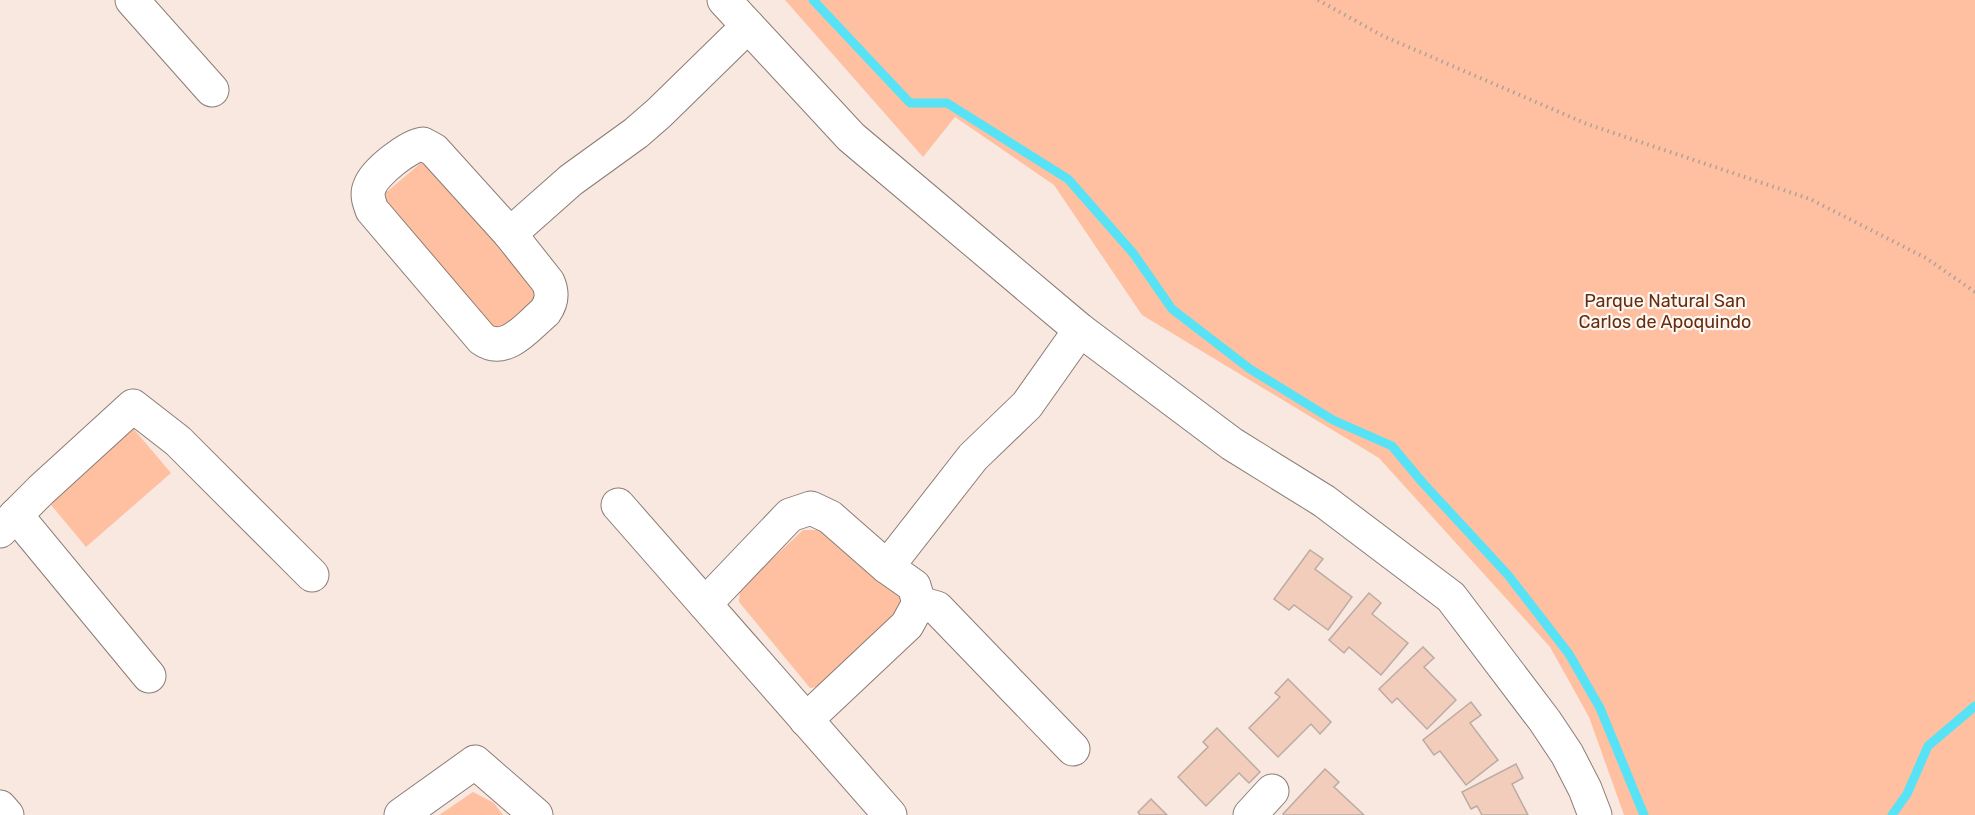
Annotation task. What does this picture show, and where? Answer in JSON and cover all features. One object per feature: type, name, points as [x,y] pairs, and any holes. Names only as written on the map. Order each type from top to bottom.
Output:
[{"type":"street","points":[[132,0],[212,90]]},
{"type":"street","points":[[724,0],[851,137],[1080,330],[1232,444],[1324,501],[1451,597],[1567,754],[1595,815]]},
{"type":"street","points":[[510,234],[571,180],[659,113],[748,26]]},
{"type":"street","points":[[415,145],[428,146],[510,234],[548,282],[551,298],[546,312],[508,344],[494,345],[482,339],[372,210],[368,194],[370,186],[375,178],[408,149],[415,145]]},
{"type":"street","points":[[887,567],[973,457],[1027,405],[1080,330]]},
{"type":"street","points":[[149,676],[8,523],[133,406],[178,441],[312,575]]},
{"type":"street","points":[[618,505],[890,815]]},
{"type":"street","points":[[705,604],[790,515],[811,508],[830,517],[887,567],[914,586],[919,603],[907,626],[806,720]]},
{"type":"street","points":[[919,603],[937,608],[1073,749]]},
{"type":"street","points":[[401,815],[475,762],[536,815]]},
{"type":"street","points":[[1250,815],[1272,791]]},
{"type":"street","points":[[0,807],[7,815]]},
{"type":"path","points":[[1318,0],[1383,36],[1587,123],[1810,199],[1926,258],[1975,292]]},
{"type":"green space","name":"Parque Natural San Carlos de Apoquindo","points":[[785,0],[1975,0],[1975,815],[1624,815],[1589,717],[1550,647],[1379,458],[1142,315],[1054,185],[955,117],[923,157]]},
{"type":"green space","points":[[427,158],[541,294],[491,336],[377,200]]},
{"type":"green space","points":[[132,427],[171,473],[86,547],[47,500]]},
{"type":"green space","points":[[803,530],[819,530],[901,597],[900,614],[828,685],[810,688],[739,602],[740,589]]},
{"type":"green space","points":[[473,792],[494,803],[503,815],[439,815]]},
{"type":"building","points":[[1310,550],[1323,559],[1315,569],[1352,597],[1328,630],[1294,605],[1289,610],[1274,599]]},
{"type":"building","points":[[1369,593],[1381,603],[1372,614],[1408,643],[1381,675],[1349,647],[1344,653],[1329,640]]},
{"type":"building","points":[[1423,647],[1434,658],[1424,667],[1456,700],[1427,729],[1397,698],[1392,703],[1379,689]]},
{"type":"building","points":[[1288,679],[1331,722],[1320,734],[1311,724],[1278,757],[1249,728],[1280,697],[1275,693]]},
{"type":"building","points":[[1471,702],[1481,715],[1470,723],[1498,760],[1466,785],[1440,751],[1434,755],[1423,740]]},
{"type":"building","points":[[1217,728],[1260,772],[1249,783],[1239,773],[1206,806],[1178,777],[1208,747],[1203,742]]},
{"type":"building","points":[[1516,764],[1523,778],[1512,784],[1528,815],[1482,815],[1477,806],[1471,809],[1462,792]]},
{"type":"building","points":[[1325,769],[1339,782],[1334,787],[1364,815],[1284,815],[1283,814]]},
{"type":"building","points":[[1151,799],[1167,815],[1140,815],[1138,812]]},
{"type":"waterway","points":[[813,0],[910,103],[947,103],[1068,179],[1133,253],[1172,309],[1250,369],[1333,420],[1392,446],[1508,575],[1569,654],[1600,708],[1644,815]]},
{"type":"waterway","points":[[1892,815],[1907,794],[1928,746],[1975,706]]}]
